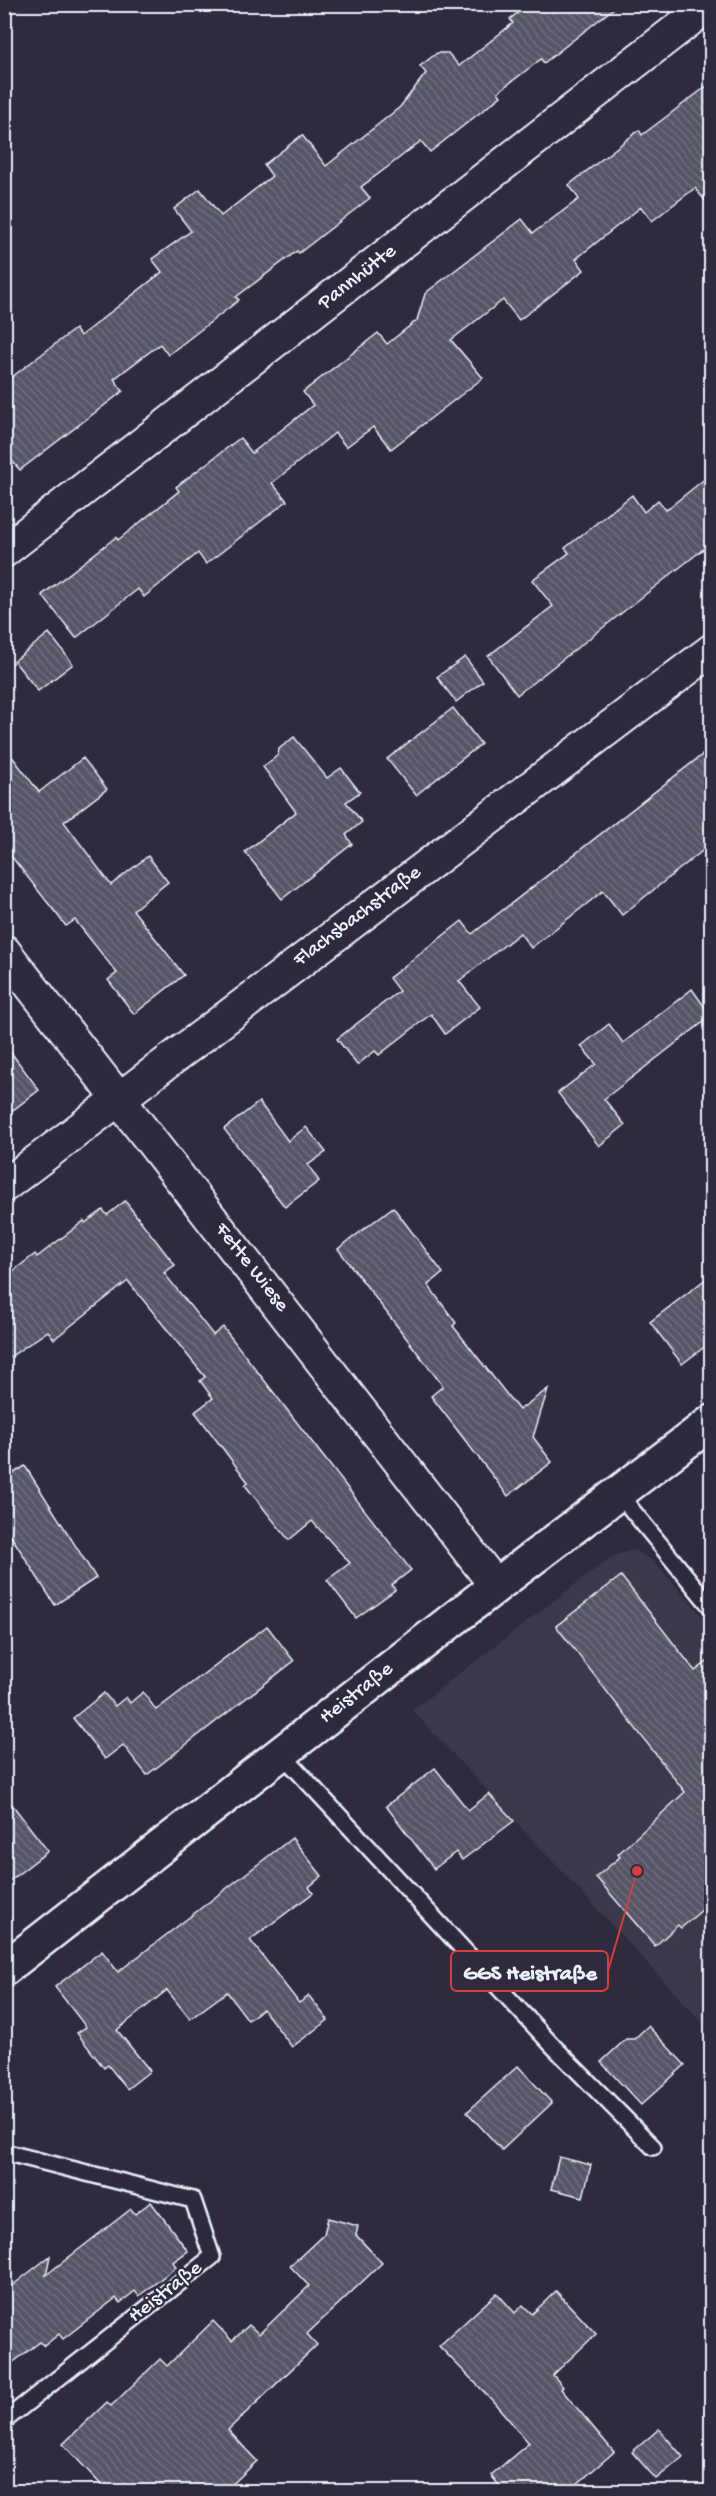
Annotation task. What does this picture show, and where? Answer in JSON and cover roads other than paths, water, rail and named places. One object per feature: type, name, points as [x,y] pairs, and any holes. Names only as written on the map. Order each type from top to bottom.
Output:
[{"type":"street","name":"Pannhütte","points":[[4,551],[711,4]]},
{"type":"street","name":"Flachsbachstraße","points":[[4,1185],[711,651]]},
{"type":"street","name":"Fette Wiese","points":[[4,951],[120,1097],[496,1586]]},
{"type":"street","name":"Heistraße","points":[[4,1969],[496,1586],[711,1422]]},
{"type":"lane","points":[[618,1493],[711,1608]]},
{"type":"lane","points":[[281,1753],[552,2045],[652,2147]]},
{"type":"lane","name":"Heistraße","points":[[4,2152],[193,2200],[212,2257],[4,2421]]},
{"type":"place","name":"GGS Heistraße","points":[[637,1871]]}]
